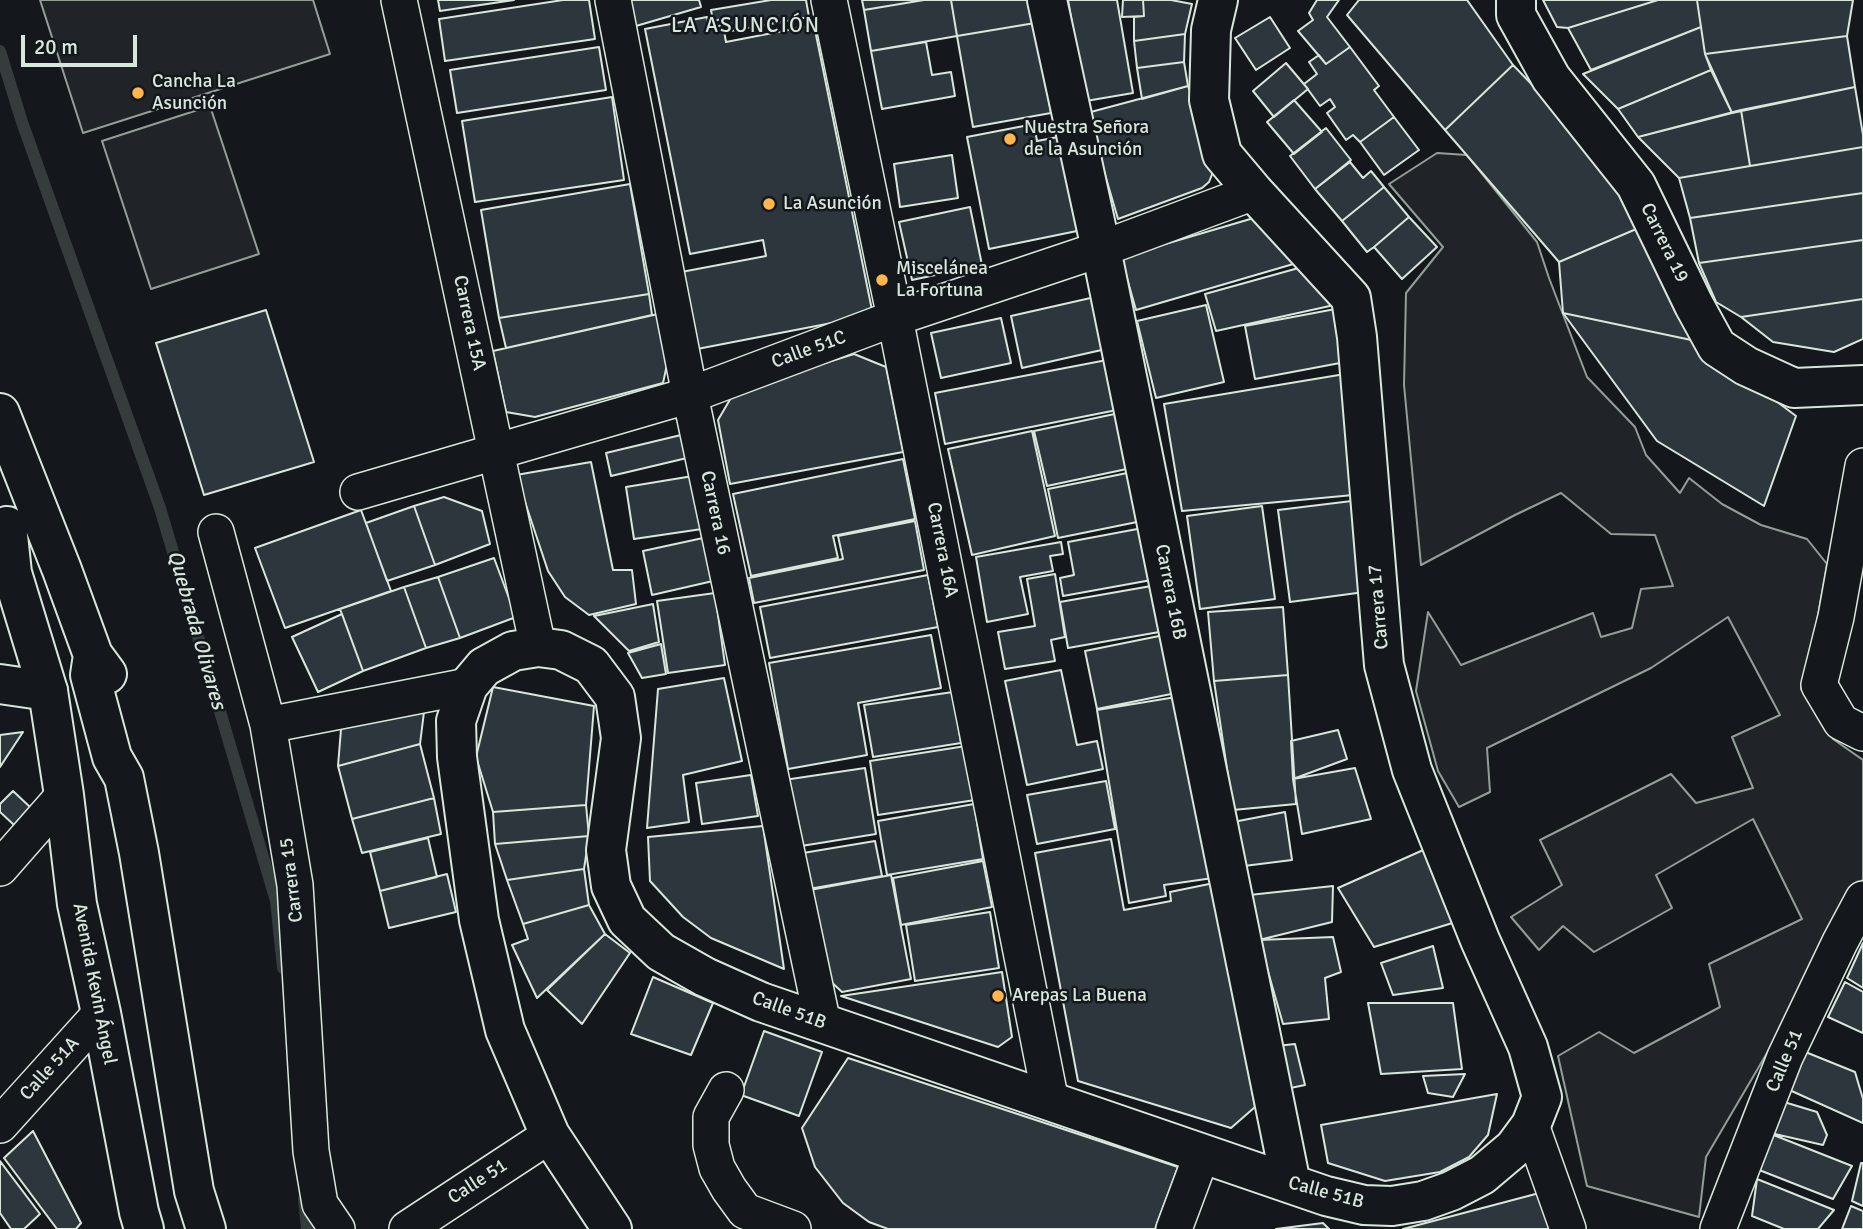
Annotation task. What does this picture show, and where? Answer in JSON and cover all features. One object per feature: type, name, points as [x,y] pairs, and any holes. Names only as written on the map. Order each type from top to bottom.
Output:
[{"type":"main road","name":"Carrera 16B","points":[[1047,0],[1101,249],[1291,1184]]},
{"type":"main road","name":"Carrera 17","points":[[1218,0],[1211,30],[1209,100],[1222,153],[1351,298],[1357,337],[1384,664],[1412,770],[1480,940],[1528,1047],[1542,1097],[1531,1125]]},
{"type":"main road","name":"Carrera 19","points":[[1516,7],[1552,78],[1636,185],[1717,347],[1746,366],[1794,388],[1863,385]]},
{"type":"main road","points":[[0,414],[93,654],[106,671],[128,750],[118,767]]},
{"type":"main road","name":"Avenida Kevin Ángel","points":[[2,520],[12,573],[60,712]]},
{"type":"main road","name":"Avenida Kevin Ángel","points":[[2,520],[32,563],[60,712],[64,795],[77,904],[101,1013],[136,1223]]},
{"type":"main road","points":[[0,617],[12,573]]},
{"type":"main road","name":"Calle 51B","points":[[538,646],[561,650],[591,665],[615,697],[621,738],[606,850],[611,886],[626,920],[661,952],[705,977],[761,1002],[823,1024],[1325,1196],[1367,1217],[1392,1206],[1413,1203],[1451,1191],[1482,1175],[1514,1148],[1531,1125]]},
{"type":"main road","points":[[538,646],[513,651],[494,661],[484,667],[468,686],[456,721],[457,757],[479,920],[505,1030],[550,1135],[612,1229]]},
{"type":"main road","points":[[0,684],[98,728],[118,767],[139,853],[194,1191],[206,1229]]},
{"type":"street","name":"Carrera 15A","points":[[399,0],[538,646]]},
{"type":"street","name":"Carrera 16","points":[[613,0],[690,395],[823,1024]]},
{"type":"street","name":"Carrera 16A","points":[[829,0],[1051,1102]]},
{"type":"street","name":"Calle 51C","points":[[358,492],[690,395],[895,318],[1101,249],[1254,192]]},
{"type":"street","points":[[1863,466],[1836,617],[1819,685],[1841,722],[1863,733]]},
{"type":"street","name":"Carrera 15","points":[[216,533],[268,725],[295,885],[312,1152],[320,1204],[337,1229]]},
{"type":"street","points":[[268,725],[468,686]]},
{"type":"street","points":[[0,868],[64,795]]},
{"type":"street","name":"Calle 51","points":[[1718,1229],[1785,1057],[1863,899]]},
{"type":"street","name":"Calle 51A","points":[[0,1125],[101,1013]]},
{"type":"street","points":[[726,1090],[711,1117],[711,1144],[717,1168],[745,1211],[793,1229]]},
{"type":"street","points":[[1531,1125],[1568,1229]]},
{"type":"street","name":"Calle 51","points":[[407,1229],[550,1135]]},
{"type":"street","points":[[1174,1229],[1202,1154]]},
{"type":"shaded area","name":"Cancha La Asunción","points":[[40,0],[313,0],[330,54],[83,133]]},
{"type":"shaded area","points":[[210,106],[259,254],[151,289],[102,141]]},
{"type":"shaded area","points":[[1437,153],[1467,155],[1537,242],[1587,377],[1635,427],[1646,455],[1680,493],[1689,478],[1722,504],[1761,525],[1807,539],[1827,564],[1801,689],[1833,739],[1863,760],[1863,879],[1794,1007],[1706,1157],[1699,1217],[1587,1186],[1558,1056],[1599,1032],[1634,1053],[1720,1007],[1709,964],[1802,919],[1753,819],[1656,875],[1672,908],[1594,952],[1563,926],[1539,950],[1511,917],[1562,885],[1540,840],[1671,774],[1696,803],[1753,788],[1732,737],[1780,715],[1728,617],[1651,668],[1487,748],[1490,792],[1459,807],[1438,771],[1416,691],[1428,612],[1461,665],[1593,613],[1601,637],[1632,628],[1641,589],[1673,586],[1655,535],[1611,534],[1561,493],[1421,565],[1404,385],[1406,293],[1443,247],[1389,184]]},
{"type":"building","points":[[438,0],[514,0],[440,11]]},
{"type":"building","points":[[563,0],[589,0],[595,39],[445,61],[439,19]]},
{"type":"building","points":[[628,0],[699,0],[701,7],[636,26]]},
{"type":"building","points":[[771,0],[806,0],[809,17],[731,31],[728,18],[713,21],[711,10]]},
{"type":"building","points":[[862,0],[924,0],[864,10]]},
{"type":"building","points":[[924,0],[951,0],[957,36],[871,51],[864,10]]},
{"type":"building","points":[[951,0],[1031,0],[1035,23],[957,36]]},
{"type":"building","points":[[1068,0],[1117,0],[1133,93],[1086,101]]},
{"type":"building","points":[[1123,0],[1143,0],[1144,16],[1122,17]]},
{"type":"building","points":[[1143,0],[1171,0],[1192,4],[1185,34],[1134,41],[1134,17],[1144,16]]},
{"type":"building","points":[[1317,0],[1339,0],[1327,17],[1350,47],[1326,64],[1298,31],[1313,20],[1309,13]]},
{"type":"building","points":[[1359,0],[1467,0],[1513,65],[1445,130],[1347,15]]},
{"type":"building","points":[[1543,0],[1658,0],[1568,28],[1557,27]]},
{"type":"building","points":[[1658,0],[1697,0],[1701,27],[1591,70],[1568,28]]},
{"type":"building","points":[[1697,0],[1853,0],[1847,36],[1705,54]]},
{"type":"building","points":[[707,17],[709,28],[723,25],[726,42],[814,25],[873,315],[692,350],[676,273],[766,256],[763,240],[690,254],[645,29]]},
{"type":"building","points":[[1270,17],[1290,48],[1256,70],[1235,38]]},
{"type":"building","points":[[1035,23],[1051,113],[973,127],[957,36]]},
{"type":"building","points":[[1701,27],[1705,54],[1711,70],[1618,109],[1583,74]]},
{"type":"building","points":[[1185,34],[1184,62],[1137,68],[1134,41]]},
{"type":"building","points":[[1847,36],[1855,87],[1732,113],[1705,54]]},
{"type":"building","points":[[926,42],[932,75],[951,72],[955,96],[882,109],[871,51]]},
{"type":"building","points":[[599,47],[606,90],[457,113],[450,70]]},
{"type":"building","points":[[1350,47],[1379,86],[1374,90],[1394,117],[1360,142],[1353,135],[1346,140],[1327,113],[1335,107],[1330,99],[1320,106],[1304,84],[1317,74],[1309,62],[1319,55],[1326,64]]},
{"type":"building","points":[[1184,62],[1188,86],[1142,99],[1137,68]]},
{"type":"building","points":[[1286,63],[1308,89],[1274,117],[1253,91]]},
{"type":"building","points":[[1513,65],[1604,159],[1648,224],[1559,262],[1445,130]]},
{"type":"building","points":[[1711,70],[1732,113],[1638,137],[1618,109]]},
{"type":"building","points":[[1188,86],[1215,161],[1209,182],[1202,188],[1118,219],[1087,113]]},
{"type":"building","points":[[1855,87],[1863,147],[1750,166],[1741,110]]},
{"type":"building","points":[[612,97],[624,180],[475,202],[462,121]]},
{"type":"building","points":[[1294,100],[1322,132],[1294,154],[1267,122]]},
{"type":"building","points":[[1741,110],[1750,166],[1679,178],[1638,137]]},
{"type":"building","points":[[1394,117],[1419,150],[1384,175],[1360,142]]},
{"type":"building","points":[[1034,124],[1037,141],[1058,137],[1077,231],[989,249],[967,137]]},
{"type":"building","points":[[1326,128],[1351,160],[1315,189],[1290,156]]},
{"type":"building","points":[[1863,147],[1863,193],[1690,218],[1679,178]]},
{"type":"building","points":[[952,155],[958,198],[900,207],[894,164]]},
{"type":"building","points":[[1350,162],[1363,178],[1371,171],[1384,187],[1342,221],[1315,189]]},
{"type":"building","points":[[630,184],[649,294],[499,318],[481,210]]},
{"type":"building","points":[[1384,187],[1409,217],[1367,252],[1342,221]]},
{"type":"building","points":[[1863,193],[1863,240],[1699,263],[1690,218]]},
{"type":"building","points":[[970,207],[982,265],[912,280],[899,222]]},
{"type":"building","points":[[1264,215],[1307,260],[1136,310],[1121,257]]},
{"type":"building","points":[[1409,217],[1437,247],[1402,279],[1374,247]]},
{"type":"building","points":[[1648,224],[1696,341],[1563,313],[1559,262]]},
{"type":"building","points":[[1863,240],[1863,299],[1741,317],[1716,302],[1699,263]]},
{"type":"building","points":[[1313,264],[1348,302],[1216,331],[1205,294]]},
{"type":"building","points":[[649,294],[652,315],[506,348],[499,318]]},
{"type":"building","points":[[1095,297],[1106,349],[1022,368],[1011,316]]},
{"type":"building","points":[[1863,299],[1863,339],[1834,352],[1773,342],[1741,317]]},
{"type":"building","points":[[1206,305],[1224,382],[1156,398],[1137,321]]},
{"type":"building","points":[[1346,307],[1356,360],[1255,379],[1245,326]]},
{"type":"building","points":[[266,310],[314,462],[204,495],[156,343]]},
{"type":"building","points":[[1563,313],[1696,341],[1796,416],[1764,506],[1657,441]]},
{"type":"building","points":[[658,314],[668,360],[663,383],[535,417],[506,412],[493,351]]},
{"type":"building","points":[[1001,318],[1011,363],[941,378],[931,333]]},
{"type":"building","points":[[854,354],[886,367],[903,452],[730,484],[718,420],[735,391]]},
{"type":"building","points":[[1112,359],[1122,409],[945,444],[935,393]]},
{"type":"building","points":[[1351,373],[1364,494],[1182,511],[1164,404]]},
{"type":"building","points":[[1124,412],[1136,467],[1047,486],[1034,431]]},
{"type":"building","points":[[1032,431],[1055,536],[972,555],[948,449]]},
{"type":"building","points":[[681,435],[687,458],[611,476],[606,453]]},
{"type":"building","points":[[903,459],[915,519],[833,536],[838,558],[751,576],[733,494]]},
{"type":"building","points":[[591,462],[613,570],[632,570],[636,604],[589,615],[565,597],[548,571],[516,475]]},
{"type":"building","points":[[1137,471],[1147,520],[1058,538],[1048,489]]},
{"type":"building","points":[[693,476],[702,529],[634,539],[626,487]]},
{"type":"building","points":[[444,497],[482,511],[490,544],[435,565],[414,506]]},
{"type":"building","points":[[1360,500],[1372,591],[1290,602],[1278,510]]},
{"type":"building","points":[[414,506],[435,565],[387,581],[366,523]]},
{"type":"building","points":[[1262,506],[1275,599],[1200,609],[1187,516]]},
{"type":"building","points":[[361,510],[391,591],[285,628],[255,548]]},
{"type":"building","points":[[915,521],[924,570],[754,603],[749,578],[843,559],[838,536]]},
{"type":"building","points":[[1148,527],[1157,579],[1063,596],[1060,578],[1074,575],[1068,542]]},
{"type":"building","points":[[703,538],[713,581],[652,595],[643,551]]},
{"type":"building","points":[[1061,542],[1063,554],[1050,556],[1053,571],[1020,577],[1028,614],[987,622],[976,557]]},
{"type":"building","points":[[494,558],[516,617],[460,638],[438,577]]},
{"type":"building","points":[[1055,574],[1065,637],[1051,640],[1055,661],[1005,669],[998,632],[1035,626],[1027,579]]},
{"type":"building","points":[[928,575],[938,627],[770,658],[760,607]]},
{"type":"building","points":[[438,577],[460,638],[426,648],[404,587]]},
{"type":"building","points":[[1157,585],[1165,631],[1068,648],[1060,602]]},
{"type":"building","points":[[404,587],[426,648],[363,671],[340,609]]},
{"type":"building","points":[[715,593],[725,665],[668,673],[657,601]]},
{"type":"building","points":[[653,604],[659,642],[629,651],[594,616]]},
{"type":"building","points":[[1283,607],[1288,675],[1214,681],[1208,612]]},
{"type":"building","points":[[342,614],[363,671],[318,692],[292,637]]},
{"type":"building","points":[[1169,634],[1181,692],[1097,709],[1085,651]]},
{"type":"building","points":[[931,635],[941,688],[858,703],[867,755],[788,769],[769,663]]},
{"type":"building","points":[[661,644],[666,674],[642,678],[628,653]]},
{"type":"building","points":[[1061,670],[1077,745],[1097,741],[1103,769],[1027,785],[1005,681]]},
{"type":"building","points":[[1288,675],[1296,804],[1233,810],[1214,681]]},
{"type":"building","points":[[724,678],[742,761],[683,775],[689,822],[647,828],[658,689]]},
{"type":"building","points":[[493,687],[594,706],[586,805],[493,812],[476,757]]},
{"type":"building","points":[[953,692],[961,743],[873,757],[864,705]]},
{"type":"building","points":[[1182,696],[1213,878],[1164,885],[1166,896],[1129,903],[1097,710]]},
{"type":"building","points":[[425,704],[420,744],[338,766],[342,717]]},
{"type":"building","points":[[1338,730],[1347,759],[1293,779],[1291,741]]},
{"type":"building","points":[[23,732],[0,767],[0,735]]},
{"type":"building","points":[[420,744],[434,798],[352,819],[338,766]]},
{"type":"building","points":[[966,746],[975,800],[878,815],[870,761]]},
{"type":"building","points":[[865,768],[876,834],[795,847],[784,780]]},
{"type":"building","points":[[1355,768],[1371,819],[1302,834],[1293,779]]},
{"type":"building","points":[[751,775],[758,816],[702,824],[696,783]]},
{"type":"building","points":[[1106,781],[1115,829],[1037,844],[1027,795]]},
{"type":"building","points":[[13,791],[30,807],[14,825],[0,812],[0,804]]},
{"type":"building","points":[[434,798],[441,834],[362,853],[352,819]]},
{"type":"building","points":[[974,804],[983,859],[887,875],[878,821]]},
{"type":"building","points":[[586,805],[589,836],[495,844],[493,812]]},
{"type":"building","points":[[1285,812],[1292,860],[1236,867],[1228,823]]},
{"type":"building","points":[[763,826],[784,969],[711,938],[683,917],[650,881],[648,837]]},
{"type":"building","points":[[589,836],[584,869],[507,880],[495,844]]},
{"type":"building","points":[[428,838],[437,877],[380,891],[370,852]]},
{"type":"building","points":[[1111,839],[1124,910],[1171,901],[1170,892],[1214,883],[1255,1107],[1231,1128],[1078,1081],[1035,853]]},
{"type":"building","points":[[875,841],[882,876],[809,889],[803,853]]},
{"type":"building","points":[[1430,847],[1459,921],[1374,947],[1338,888]]},
{"type":"building","points":[[983,861],[992,907],[901,925],[893,878]]},
{"type":"building","points":[[584,869],[589,905],[523,924],[507,880]]},
{"type":"building","points":[[447,874],[456,912],[389,928],[380,891]]},
{"type":"building","points":[[891,875],[911,979],[842,992],[827,978],[810,890]]},
{"type":"building","points":[[1333,886],[1332,922],[1259,940],[1240,896]]},
{"type":"building","points":[[589,905],[605,934],[537,998],[512,945],[528,939],[523,924]]},
{"type":"building","points":[[990,912],[999,968],[915,981],[906,925]]},
{"type":"building","points":[[605,934],[630,953],[582,1024],[547,990]]},
{"type":"building","points":[[1333,937],[1341,972],[1325,978],[1329,1019],[1283,1024],[1259,940]]},
{"type":"building","points":[[1863,943],[1863,988],[1847,978]]},
{"type":"building","points":[[1433,946],[1443,988],[1393,995],[1381,963]]},
{"type":"building","points":[[1002,972],[1012,1037],[998,1047],[841,996]]},
{"type":"building","points":[[653,977],[713,1003],[691,1055],[631,1034]]},
{"type":"building","points":[[1845,982],[1863,992],[1863,1033],[1828,1017]]},
{"type":"building","points":[[1368,1003],[1453,1003],[1462,1069],[1381,1074]]},
{"type":"building","points":[[764,1031],[822,1052],[799,1116],[741,1095]]},
{"type":"building","points":[[1295,1044],[1305,1085],[1276,1091],[1267,1047]]},
{"type":"building","points":[[1798,1049],[1855,1072],[1863,1099],[1863,1123],[1785,1088]]},
{"type":"building","points":[[848,1058],[1178,1167],[1155,1229],[888,1229],[869,1222],[843,1203],[815,1167],[802,1128]]},
{"type":"building","points":[[1465,1074],[1453,1097],[1428,1093],[1423,1076]]},
{"type":"building","points":[[1497,1094],[1488,1135],[1469,1157],[1440,1172],[1385,1181],[1328,1163],[1321,1125]]},
{"type":"building","points":[[1774,1099],[1817,1112],[1827,1135],[1823,1145],[1766,1132]]},
{"type":"building","points":[[33,1131],[81,1223],[76,1229],[57,1229],[4,1158]]},
{"type":"building","points":[[1766,1132],[1852,1166],[1833,1199],[1749,1166]]},
{"type":"building","points":[[0,1161],[40,1214],[24,1229],[11,1229],[0,1213]]},
{"type":"building","points":[[1863,1163],[1863,1206],[1852,1201]]},
{"type":"building","points":[[1757,1179],[1834,1210],[1818,1229],[1784,1229],[1752,1216]]},
{"type":"building","points":[[1547,1191],[1557,1229],[1403,1229]]},
{"type":"building","points":[[1851,1206],[1863,1211],[1863,1229],[1842,1229]]},
{"type":"building","points":[[1323,1223],[1329,1229],[1276,1229]]},
{"type":"waterway","name":"Quebrada Olivares","points":[[0,51],[22,122],[160,508],[276,901],[283,968]]},
{"type":"waterway","name":"Quebrada Olivares","points":[[304,1199],[307,1229]]},
{"type":"place","name":"Cancha La Asunción","points":[[138,93]]},
{"type":"place","name":"Nuestra Señora de la Asunción","points":[[1010,139]]},
{"type":"place","name":"La Asunción","points":[[769,204]]},
{"type":"place","name":"Miscelánea La Fortuna","points":[[882,280]]},
{"type":"place","name":"Arepas La Buena","points":[[998,996]]},
{"type":"district","name":"LA ASUNCIÓN","points":[[746,26]]}]
